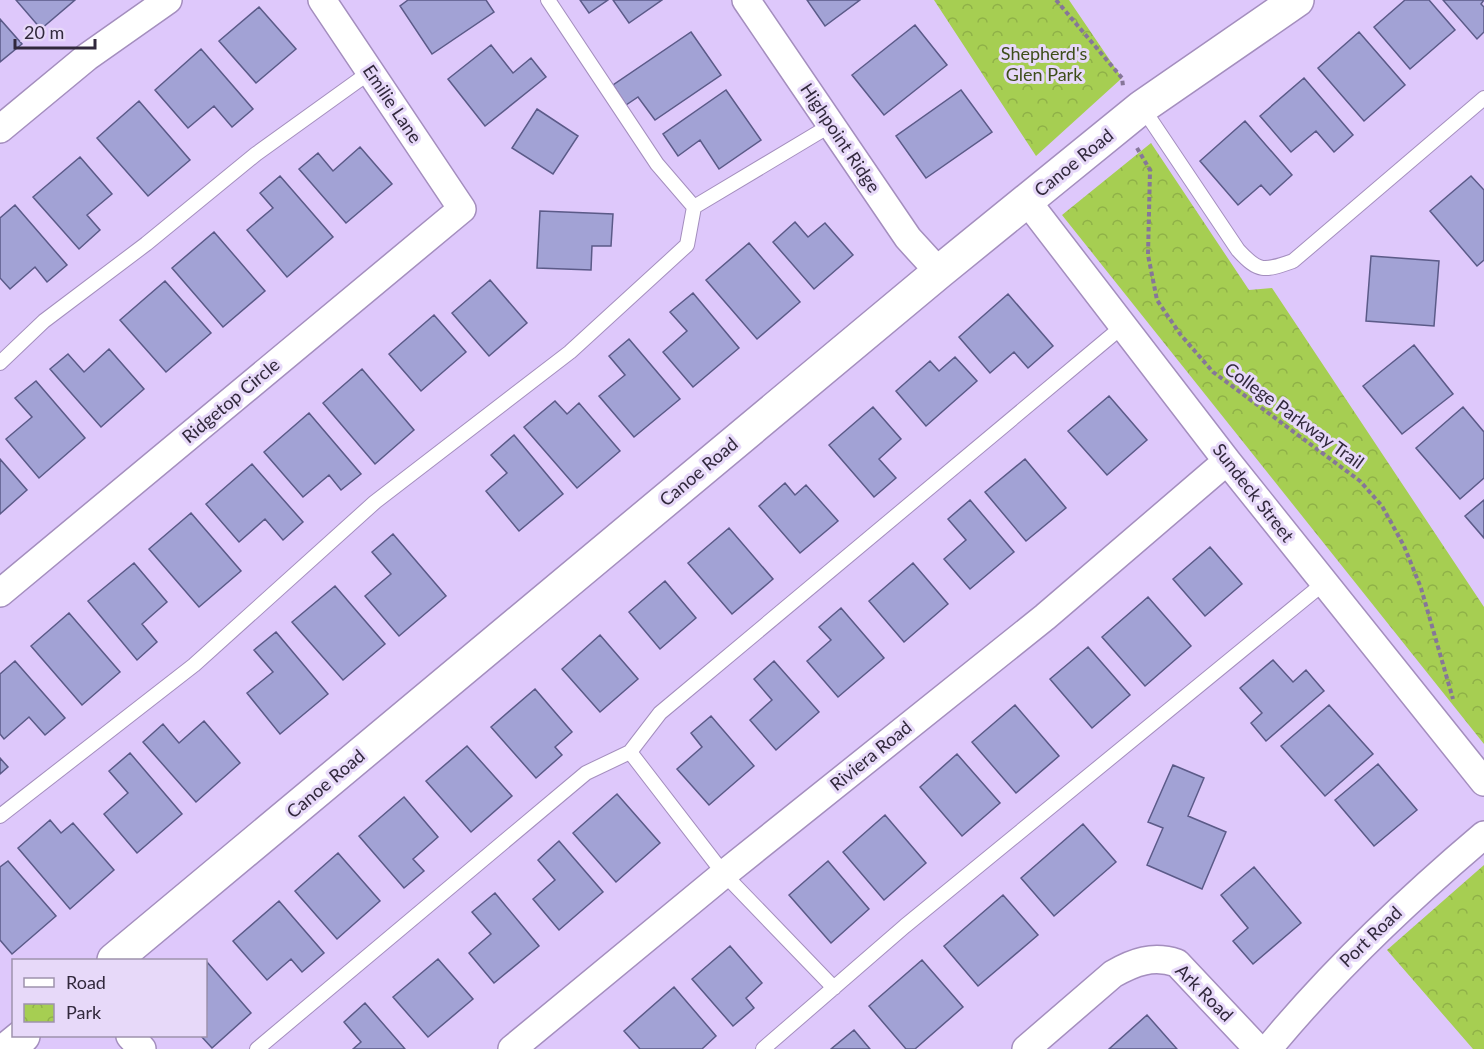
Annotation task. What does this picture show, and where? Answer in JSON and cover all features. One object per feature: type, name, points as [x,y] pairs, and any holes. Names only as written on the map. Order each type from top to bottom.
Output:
[{"type":"street","points":[[0,129],[87,57],[168,0]]},
{"type":"street","name":"Emilie Lane","points":[[322,0],[462,209]]},
{"type":"street","name":"Highpoint Ridge","points":[[746,0],[908,238],[939,272]]},
{"type":"street","name":"Canoe Road","points":[[115,959],[939,272],[1134,114],[1297,0]]},
{"type":"street","name":"Sundeck Street","points":[[1027,201],[1227,461],[1484,782]]},
{"type":"street","name":"Ridgetop Circle","points":[[0,593],[462,209]]},
{"type":"street","name":"Riviera Road","points":[[512,1049],[724,874],[1046,617],[1227,461]]},
{"type":"street","name":"Port Road","points":[[1268,1049],[1346,959],[1418,891],[1484,835]]},
{"type":"street","name":"Ark Road","points":[[1026,1049],[1113,974],[1129,965],[1163,959],[1177,963],[1258,1049]]},
{"type":"street","points":[[7,1049],[21,1037]]},
{"type":"street","points":[[132,1037],[142,1049]]},
{"type":"lane","points":[[548,0],[657,164],[694,207]]},
{"type":"lane","points":[[0,363],[44,321],[146,244],[256,154],[370,72]]},
{"type":"lane","points":[[1134,114],[1238,250],[1253,266],[1267,270],[1293,261],[1484,98]]},
{"type":"lane","points":[[0,816],[194,665],[375,502],[570,352],[687,245],[694,207],[831,125]]},
{"type":"lane","points":[[257,1049],[586,773],[630,752],[660,713],[1123,326]]},
{"type":"lane","points":[[763,1049],[1324,583]]},
{"type":"lane","points":[[630,752],[724,874],[834,988]]},
{"type":"path","name":"College Parkway Trail","points":[[1056,0],[1122,78],[1150,170],[1148,255],[1157,300],[1180,334],[1212,372],[1360,481],[1382,506],[1404,546],[1421,588],[1456,709]]},
{"type":"green space","name":"Shepherd's Glen Park","points":[[934,0],[1069,0],[1122,78],[1036,156]]},
{"type":"green space","points":[[1151,143],[1249,290],[1272,288],[1484,607],[1484,744],[1062,215]]},
{"type":"green space","points":[[1484,865],[1484,1049],[1473,1049],[1387,950]]},
{"type":"building","points":[[16,0],[75,0],[41,29]]},
{"type":"building","points":[[408,0],[486,0],[494,12],[432,54],[400,6]]},
{"type":"building","points":[[580,0],[608,0],[589,13]]},
{"type":"building","points":[[613,0],[662,0],[629,23]]},
{"type":"building","points":[[807,0],[860,0],[825,26]]},
{"type":"building","points":[[1405,0],[1429,0],[1455,30],[1410,69],[1374,27]]},
{"type":"building","points":[[1443,0],[1484,0],[1481,4],[1484,7],[1484,32],[1477,39]]},
{"type":"building","points":[[259,7],[296,49],[256,83],[219,41]]},
{"type":"building","points":[[0,19],[22,44],[0,62]]},
{"type":"building","points":[[915,25],[947,65],[884,115],[852,75]]},
{"type":"building","points":[[691,32],[721,75],[655,120],[638,97],[626,105],[613,85]]},
{"type":"building","points":[[1359,32],[1405,85],[1364,121],[1318,68]]},
{"type":"building","points":[[491,45],[513,73],[531,58],[546,77],[485,126],[448,79]]},
{"type":"building","points":[[201,49],[253,109],[232,127],[214,106],[188,128],[155,90]]},
{"type":"building","points":[[1304,78],[1353,135],[1334,152],[1316,131],[1291,152],[1260,116]]},
{"type":"building","points":[[726,90],[761,140],[719,169],[700,140],[678,156],[663,134]]},
{"type":"building","points":[[961,90],[992,132],[926,178],[896,136]]},
{"type":"building","points":[[139,101],[190,160],[148,196],[97,138]]},
{"type":"building","points":[[537,109],[578,136],[553,174],[512,148]]},
{"type":"building","points":[[1245,121],[1292,175],[1270,195],[1261,185],[1238,205],[1200,161]]},
{"type":"building","points":[[360,147],[392,184],[346,223],[299,169],[318,153],[333,171]]},
{"type":"building","points":[[80,157],[112,194],[87,215],[100,230],[79,249],[33,197]]},
{"type":"building","points":[[280,176],[333,237],[287,277],[247,230],[273,208],[260,193]]},
{"type":"building","points":[[1471,176],[1484,190],[1484,260],[1477,266],[1430,211]]},
{"type":"building","points":[[15,205],[67,265],[47,282],[35,267],[10,289],[0,278],[0,218]]},
{"type":"building","points":[[540,211],[613,214],[611,246],[592,246],[591,270],[537,268]]},
{"type":"building","points":[[795,222],[808,237],[825,223],[853,255],[814,289],[773,242]]},
{"type":"building","points":[[214,232],[265,291],[223,327],[172,268]]},
{"type":"building","points":[[749,243],[800,302],[757,339],[706,280]]},
{"type":"building","points":[[1371,256],[1439,261],[1434,326],[1366,321]]},
{"type":"building","points":[[490,280],[527,323],[489,356],[452,313]]},
{"type":"building","points":[[165,281],[211,333],[166,372],[120,320]]},
{"type":"building","points":[[693,293],[739,348],[693,387],[663,352],[687,331],[670,312]]},
{"type":"building","points":[[1008,294],[1053,346],[1028,368],[1014,352],[990,373],[959,337]]},
{"type":"building","points":[[434,315],[466,352],[421,391],[389,354]]},
{"type":"building","points":[[629,339],[680,399],[634,437],[599,396],[625,375],[609,356]]},
{"type":"building","points":[[1414,345],[1453,394],[1402,434],[1363,386]]},
{"type":"building","points":[[109,349],[144,389],[101,427],[50,369],[68,354],[84,372]]},
{"type":"building","points":[[955,357],[977,381],[926,426],[896,391],[930,361],[939,371]]},
{"type":"building","points":[[362,369],[414,430],[375,464],[323,403]]},
{"type":"building","points":[[36,381],[85,438],[39,478],[6,439],[32,417],[15,398]]},
{"type":"building","points":[[1109,396],[1147,440],[1107,475],[1068,431]]},
{"type":"building","points":[[555,401],[567,414],[579,403],[620,451],[577,488],[524,427]]},
{"type":"building","points":[[873,407],[901,439],[879,459],[896,478],[874,497],[829,445]]},
{"type":"building","points":[[1463,407],[1484,432],[1484,478],[1460,499],[1416,448]]},
{"type":"building","points":[[309,413],[361,474],[341,490],[329,475],[303,497],[264,452]]},
{"type":"building","points":[[514,435],[563,494],[519,531],[486,491],[507,473],[491,455]]},
{"type":"building","points":[[0,459],[27,490],[0,514]]},
{"type":"building","points":[[1025,459],[1066,508],[1026,541],[985,492]]},
{"type":"building","points":[[252,464],[303,522],[283,540],[265,519],[239,542],[206,504]]},
{"type":"building","points":[[785,483],[795,495],[806,485],[838,521],[800,553],[759,506]]},
{"type":"building","points":[[970,500],[1014,552],[970,589],[944,559],[966,540],[948,519]]},
{"type":"building","points":[[1484,500],[1484,538],[1465,516]]},
{"type":"building","points":[[191,513],[241,571],[199,607],[149,549]]},
{"type":"building","points":[[729,528],[773,579],[732,614],[688,563]]},
{"type":"building","points":[[393,534],[446,596],[399,636],[365,596],[391,574],[372,552]]},
{"type":"building","points":[[1210,547],[1242,584],[1205,616],[1173,579]]},
{"type":"building","points":[[134,563],[167,602],[142,624],[157,642],[137,660],[88,601]]},
{"type":"building","points":[[913,563],[948,604],[904,642],[869,601]]},
{"type":"building","points":[[665,581],[696,618],[660,649],[629,612]]},
{"type":"building","points":[[335,586],[385,644],[343,680],[292,622]]},
{"type":"building","points":[[1148,597],[1191,646],[1145,686],[1102,637]]},
{"type":"building","points":[[841,608],[884,658],[838,697],[807,661],[831,640],[819,627]]},
{"type":"building","points":[[69,613],[120,672],[82,705],[31,646]]},
{"type":"building","points":[[276,632],[328,694],[280,734],[247,693],[273,672],[254,650]]},
{"type":"building","points":[[600,635],[638,679],[600,712],[562,669]]},
{"type":"building","points":[[1088,647],[1130,695],[1092,728],[1050,679]]},
{"type":"building","points":[[1273,660],[1293,682],[1306,670],[1324,691],[1266,741],[1251,723],[1262,713],[1240,688]]},
{"type":"building","points":[[15,661],[65,718],[45,735],[29,717],[4,739],[0,734],[0,674]]},
{"type":"building","points":[[774,661],[819,712],[776,750],[750,720],[772,700],[754,679]]},
{"type":"building","points":[[535,689],[572,732],[555,747],[562,755],[536,778],[491,727]]},
{"type":"building","points":[[1015,705],[1059,756],[1016,793],[972,742]]},
{"type":"building","points":[[1329,705],[1373,754],[1325,796],[1281,746]]},
{"type":"building","points":[[711,716],[754,766],[709,805],[677,769],[702,747],[691,733]]},
{"type":"building","points":[[204,721],[240,763],[196,802],[143,742],[163,724],[179,743]]},
{"type":"building","points":[[467,746],[512,796],[471,832],[426,781]]},
{"type":"building","points":[[130,753],[182,814],[137,853],[104,814],[128,793],[109,771]]},
{"type":"building","points":[[957,754],[1000,803],[962,836],[920,787]]},
{"type":"building","points":[[0,758],[8,767],[0,774]]},
{"type":"building","points":[[1378,764],[1417,810],[1374,846],[1335,800]]},
{"type":"building","points":[[1173,765],[1204,778],[1188,816],[1226,832],[1202,889],[1147,865],[1163,828],[1148,822]]},
{"type":"building","points":[[617,794],[660,843],[616,882],[573,833]]},
{"type":"building","points":[[404,797],[438,837],[413,859],[424,871],[404,888],[359,836]]},
{"type":"building","points":[[885,815],[926,863],[884,900],[843,852]]},
{"type":"building","points":[[50,820],[61,833],[73,823],[114,870],[70,909],[18,848]]},
{"type":"building","points":[[1083,824],[1116,862],[1054,916],[1021,878]]},
{"type":"building","points":[[559,841],[603,892],[559,930],[533,899],[555,880],[538,860]]},
{"type":"building","points":[[338,853],[380,901],[337,939],[295,891]]},
{"type":"building","points":[[8,861],[56,916],[12,954],[0,940],[0,867]]},
{"type":"building","points":[[828,861],[869,909],[831,943],[789,895]]},
{"type":"building","points":[[1254,867],[1301,923],[1253,964],[1233,941],[1248,928],[1221,895]]},
{"type":"building","points":[[495,893],[539,946],[494,983],[469,953],[491,934],[472,912]]},
{"type":"building","points":[[1003,895],[1038,935],[978,986],[944,946]]},
{"type":"building","points":[[279,901],[324,953],[302,972],[291,959],[267,980],[233,941]]},
{"type":"building","points":[[730,946],[762,983],[746,998],[754,1008],[733,1026],[692,979]]},
{"type":"building","points":[[438,959],[473,999],[428,1037],[393,997]]},
{"type":"building","points":[[922,960],[963,1007],[915,1049],[906,1049],[869,1006]]},
{"type":"building","points":[[207,962],[251,1013],[212,1048],[202,1037],[207,1037]]},
{"type":"building","points":[[674,987],[716,1036],[702,1049],[640,1049],[624,1031]]},
{"type":"building","points":[[365,1003],[405,1049],[353,1049],[361,1042],[344,1022]]},
{"type":"building","points":[[1147,1015],[1177,1049],[1109,1049]]},
{"type":"building","points":[[854,1030],[870,1049],[831,1049]]}]
